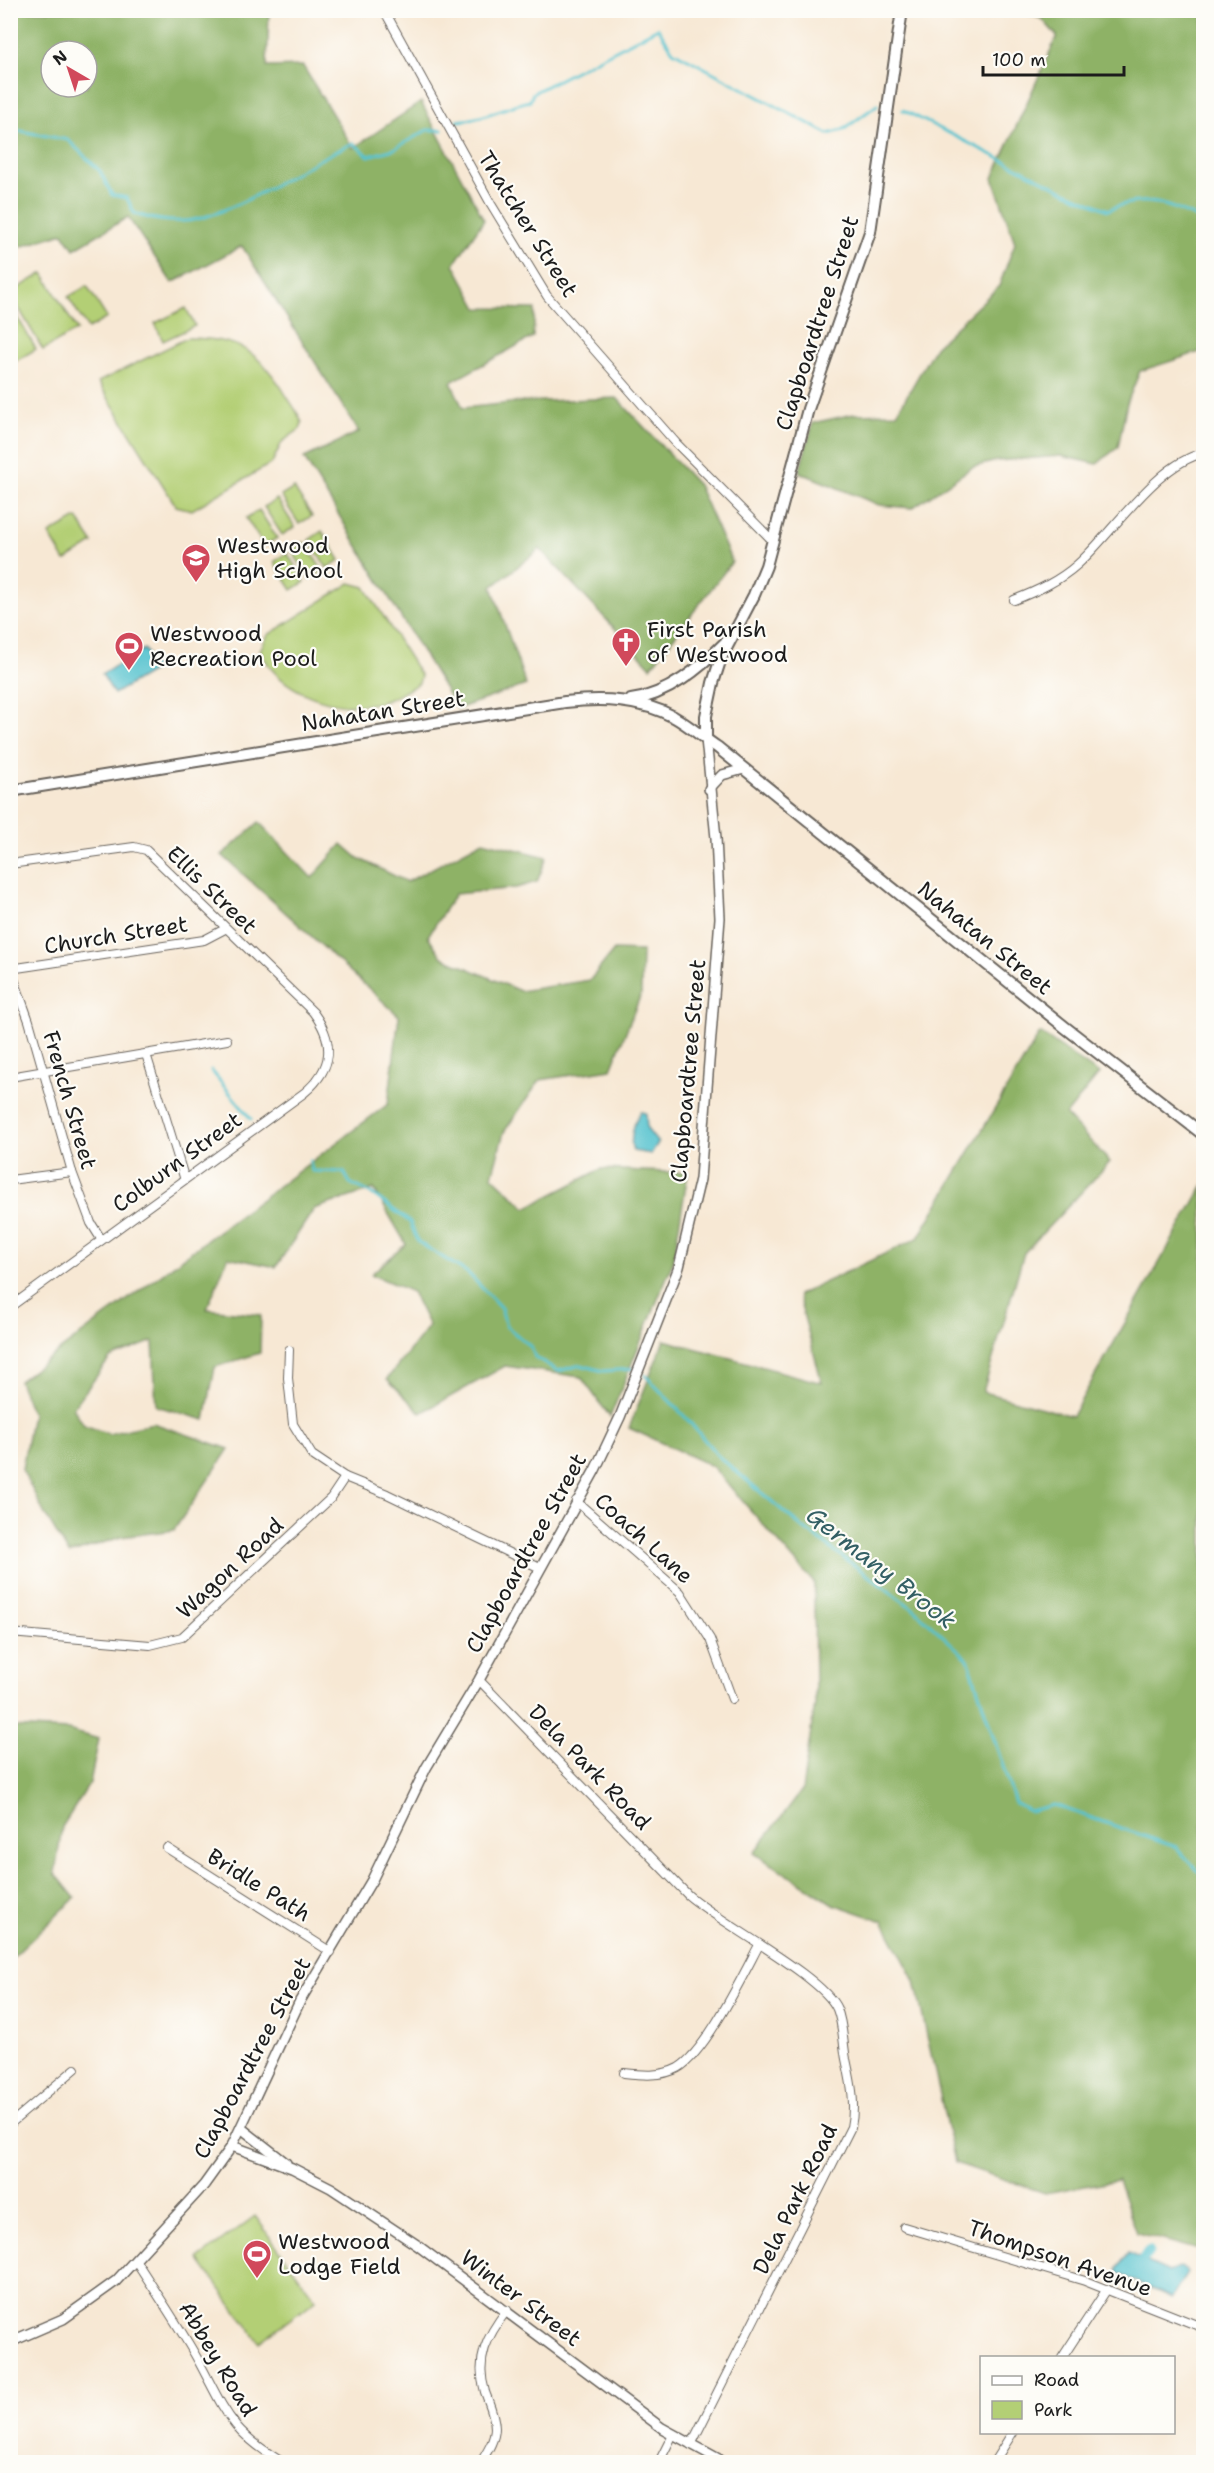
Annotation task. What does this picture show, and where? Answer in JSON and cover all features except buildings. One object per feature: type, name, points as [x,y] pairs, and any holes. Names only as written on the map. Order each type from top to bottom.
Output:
[{"type":"main road","name":"Clapboardtree Street","points":[[706,739],[706,716],[711,691],[732,637],[754,596],[766,566],[771,539],[808,409],[870,232],[902,10]]},
{"type":"main road","name":"Clapboardtree Street","points":[[621,701],[652,695],[690,674],[732,637]]},
{"type":"main road","name":"Nahatan Street","points":[[10,791],[557,703],[590,699],[621,701],[650,707],[673,716],[706,739],[1065,1028],[1203,1135]]},
{"type":"street","name":"Thatcher Street","points":[[384,10],[491,204],[547,296],[676,443],[771,539]]},
{"type":"street","points":[[1014,600],[1040,590],[1078,564],[1144,493],[1175,466],[1203,453]]},
{"type":"street","name":"Clapboardtree Street","points":[[10,2342],[81,2308],[136,2262],[204,2185],[232,2146],[281,2037],[396,1834],[426,1768],[479,1680],[621,1417],[679,1267],[700,1179],[720,918],[716,838],[706,739]]},
{"type":"street","points":[[710,789],[722,775],[744,769]]},
{"type":"street","name":"Ellis Street","points":[[10,864],[134,847],[146,850],[313,1012],[324,1026]]},
{"type":"street","name":"Church Street","points":[[11,969],[204,940],[225,929]]},
{"type":"street","name":"French Street","points":[[11,969],[72,1172],[90,1223],[100,1239]]},
{"type":"street","name":"Colburn Street","points":[[10,1307],[316,1083],[329,1058],[324,1026]]},
{"type":"street","points":[[10,1077],[227,1040]]},
{"type":"street","points":[[146,1054],[184,1178]]},
{"type":"street","points":[[10,1180],[72,1172]]},
{"type":"street","points":[[289,1350],[288,1378],[293,1424],[312,1455],[345,1477],[387,1494],[540,1568]]},
{"type":"street","name":"Wagon Road","points":[[10,1633],[150,1645],[182,1637],[331,1498],[345,1477]]},
{"type":"street","name":"Coach Lane","points":[[576,1501],[680,1593],[710,1639],[732,1699]]},
{"type":"street","name":"Dela Park Road","points":[[479,1680],[688,1895],[707,1911],[789,1964],[831,1999],[837,2010],[854,2113],[846,2138],[691,2445]]},
{"type":"street","name":"Bridle Path","points":[[167,1848],[331,1952]]},
{"type":"street","points":[[624,2073],[649,2076],[678,2068],[697,2048],[727,2006],[759,1946]]},
{"type":"street","points":[[10,2124],[75,2069]]},
{"type":"street","name":"Winter Street","points":[[241,2128],[292,2168]]},
{"type":"street","name":"Winter Street","points":[[232,2146],[292,2168],[331,2188],[417,2245],[507,2310],[599,2384],[673,2434],[724,2463]]},
{"type":"street","name":"Thompson Avenue","points":[[904,2226],[1107,2289],[1203,2328]]},
{"type":"street","name":"Abbey Road","points":[[136,2262],[198,2360],[231,2421],[253,2445],[282,2463]]},
{"type":"street","points":[[1063,2356],[1107,2289]]},
{"type":"street","points":[[481,2463],[493,2439],[495,2428],[483,2386],[482,2355],[485,2341],[507,2310]]},
{"type":"street","points":[[659,2463],[673,2434]]},
{"type":"street","points":[[994,2463],[1012,2434]]},
{"type":"green space","points":[[10,11],[269,11],[267,67],[303,66],[353,148],[421,102],[484,220],[454,264],[478,308],[535,309],[533,337],[451,382],[463,408],[520,402],[617,398],[698,485],[732,562],[651,667],[540,549],[492,587],[526,685],[457,709],[304,458],[359,432],[242,246],[172,283],[128,217],[74,249],[63,233],[11,250]]},
{"type":"green space","points":[[1019,11],[1203,11],[1203,351],[1140,371],[1127,403],[1118,447],[1097,464],[1061,456],[997,461],[973,467],[912,508],[879,505],[799,472],[813,423],[854,414],[897,413],[935,347],[999,286],[1015,243],[993,178],[1057,36],[1042,19]]},
{"type":"green space","points":[[43,273],[77,330],[43,350],[10,293]]},
{"type":"green space","points":[[87,286],[107,318],[88,329],[68,297]]},
{"type":"green space","points":[[11,306],[36,349],[10,364]]},
{"type":"green space","points":[[186,308],[195,326],[163,341],[155,323]]},
{"type":"green space","points":[[187,338],[219,340],[244,349],[254,356],[273,376],[302,423],[300,429],[282,442],[272,463],[192,510],[176,506],[98,382]]},
{"type":"green space","points":[[294,488],[312,516],[299,524],[281,496]]},
{"type":"green space","points":[[277,499],[295,527],[282,535],[264,507]]},
{"type":"green space","points":[[259,510],[277,538],[264,546],[246,518]]},
{"type":"green space","points":[[77,518],[93,543],[65,561],[49,534]]},
{"type":"green space","points":[[322,531],[340,560],[327,568],[309,540]]},
{"type":"green space","points":[[304,542],[323,571],[309,579],[292,551]]},
{"type":"green space","points":[[287,553],[305,582],[292,590],[274,562]]},
{"type":"green space","points":[[350,583],[365,587],[421,676],[419,683],[383,702],[360,705],[343,704],[309,696],[280,677],[268,665],[260,650],[268,635]]},
{"type":"green space","points":[[259,822],[312,878],[342,844],[358,858],[407,882],[483,841],[547,857],[537,882],[516,888],[455,894],[428,936],[442,957],[520,991],[590,980],[614,950],[642,951],[641,994],[611,1069],[540,1080],[504,1132],[492,1176],[526,1208],[601,1169],[688,1173],[673,1262],[610,1417],[581,1377],[505,1366],[421,1413],[387,1379],[429,1326],[412,1292],[371,1274],[406,1244],[374,1189],[314,1209],[276,1267],[228,1257],[207,1309],[261,1315],[260,1353],[215,1367],[205,1420],[156,1406],[153,1341],[110,1358],[73,1408],[84,1425],[109,1434],[153,1423],[229,1449],[174,1530],[121,1537],[69,1554],[44,1513],[22,1469],[32,1414],[19,1381],[388,1104],[399,1016],[222,855]]},
{"type":"green space","points":[[1040,1033],[1099,1074],[1066,1115],[1110,1162],[1024,1253],[983,1392],[1072,1416],[1203,1186],[1203,2251],[1137,2233],[1118,2180],[1045,2193],[955,2163],[915,1981],[883,1921],[833,1904],[754,1853],[802,1790],[815,1704],[814,1583],[712,1466],[629,1428],[664,1340],[822,1383],[798,1295],[918,1238]]},
{"type":"green space","points":[[11,1727],[68,1730],[99,1739],[90,1783],[62,1827],[55,1873],[75,1898],[11,1959]]},
{"type":"green space","name":"Westwood Lodge Field","points":[[255,2216],[316,2300],[259,2342],[198,2259]]},
{"type":"water","name":"Westwood Recreation Pool","points":[[144,649],[156,669],[114,694],[102,674]]},
{"type":"water","points":[[641,1112],[646,1113],[647,1129],[658,1143],[651,1154],[633,1151],[633,1130]]},
{"type":"water","points":[[1128,2253],[1169,2272],[1181,2267],[1187,2272],[1172,2298],[1118,2273],[1117,2269]]},
{"type":"waterway","points":[[457,121],[476,118],[530,101],[533,93],[658,28],[673,51],[828,134],[843,130],[877,105]]},
{"type":"waterway","points":[[903,110],[1066,192],[1108,210],[1134,202],[1157,203],[1204,221]]},
{"type":"waterway","points":[[10,129],[68,140],[100,171],[112,195],[127,198],[134,213],[148,218],[174,221],[198,219],[238,204],[353,143],[369,156],[394,149],[427,130],[442,130]]},
{"type":"waterway","name":"Germany Brook","points":[[211,1070],[251,1119]]},
{"type":"waterway","name":"Germany Brook","points":[[310,1161],[312,1171],[344,1172],[350,1183],[371,1193],[410,1222],[418,1242],[468,1273],[501,1308],[506,1326],[531,1347],[535,1357],[558,1371],[581,1365],[603,1371],[633,1369]]},
{"type":"waterway","name":"Germany Brook","points":[[645,1375],[718,1456],[802,1527],[915,1610],[968,1659],[1015,1803],[1029,1811],[1054,1805],[1176,1847],[1204,1877]]},
{"type":"waterway","points":[[1141,2263],[1149,2251]]},
{"type":"waterway","points":[[1197,2259],[1204,2254]]},
{"type":"place","name":"Westwood High School","points":[[196,584]]},
{"type":"place","name":"First Parish of Westwood","points":[[626,668]]},
{"type":"place","name":"Westwood Recreation Pool","points":[[129,672]]},
{"type":"place","name":"Westwood Lodge Field","points":[[257,2280]]}]
